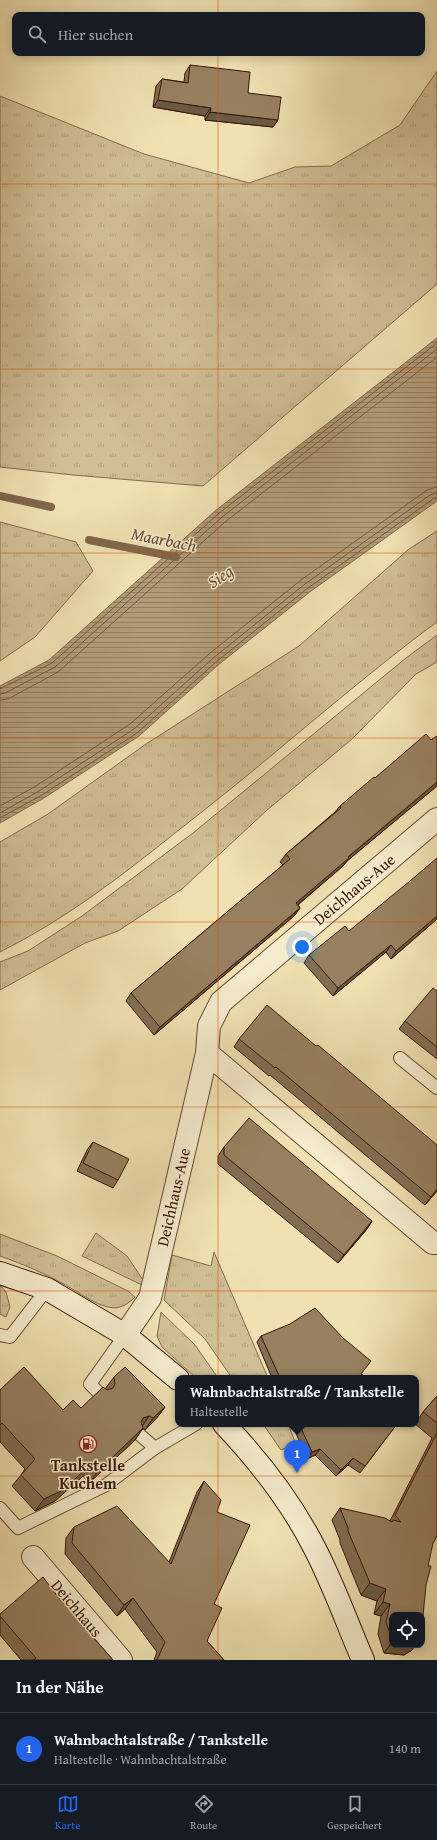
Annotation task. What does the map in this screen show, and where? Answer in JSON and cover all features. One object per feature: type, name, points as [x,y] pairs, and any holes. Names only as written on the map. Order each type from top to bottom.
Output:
[{"type":"street","name":"Deichhaus-Aue","points":[[125,1335],[150,1298],[207,1053],[209,1026],[221,1002],[437,819]]},
{"type":"street","points":[[207,1053],[405,1220],[433,1243],[437,1244]]},
{"type":"street","points":[[0,1273],[47,1289],[125,1335],[175,1377]]},
{"type":"street","points":[[227,1427],[250,1452],[277,1487],[314,1547],[363,1660]]},
{"type":"street","name":"Deichhaus","points":[[33,1557],[121,1660]]},
{"type":"lane","points":[[400,1058],[437,1088]]},
{"type":"lane","points":[[0,1335],[10,1337],[47,1289]]},
{"type":"lane","points":[[100,1394],[90,1384],[125,1335]]},
{"type":"lane","points":[[0,1508],[18,1528],[106,1485],[155,1448],[191,1427]]},
{"type":"lane","points":[[140,1435],[155,1448]]},
{"type":"green space","points":[[437,71],[437,284],[203,486],[0,467],[0,96],[144,154],[249,183],[295,167],[331,166],[400,125]]},
{"type":"green space","points":[[0,522],[76,542],[93,571],[35,637],[0,661]]},
{"type":"green space","points":[[437,531],[437,622],[349,691],[133,866],[69,912],[24,940],[0,952],[0,842],[48,814],[146,744],[299,646],[409,549]]},
{"type":"green space","points":[[437,635],[437,662],[416,674],[352,739],[266,811],[182,889],[118,931],[85,943],[0,990],[0,962],[28,951],[82,916],[193,833],[406,658]]},
{"type":"green space","points":[[96,1233],[127,1256],[143,1280],[142,1285],[82,1256]]},
{"type":"green space","points":[[0,1234],[57,1256],[128,1291],[135,1297],[126,1304],[116,1308],[103,1306],[43,1273],[0,1256]]},
{"type":"green space","points":[[214,1252],[267,1375],[230,1375],[205,1339],[164,1300],[172,1255],[211,1266]]},
{"type":"green space","points":[[0,1285],[6,1292],[10,1307],[6,1317],[0,1314]]},
{"type":"green space","points":[[161,1312],[195,1345],[216,1375],[193,1375],[162,1347],[157,1336]]},
{"type":"green space","points":[[265,1427],[289,1427],[296,1444],[281,1450]]},
{"type":"water","name":"Sieg","points":[[437,338],[437,501],[311,591],[218,665],[139,736],[44,798],[0,823],[0,686],[49,660],[215,511]]},
{"type":"building","points":[[190,65],[250,72],[248,93],[281,97],[278,120],[210,112],[211,108],[158,100],[162,79],[188,83]]},
{"type":"building","points":[[426,734],[431,740],[437,736],[437,782],[296,903],[300,908],[160,1027],[131,993],[290,859],[286,854],[341,808],[340,806]]},
{"type":"building","points":[[437,858],[437,916],[396,951],[391,945],[338,988],[309,955],[345,926],[349,931]]},
{"type":"building","points":[[433,988],[437,991],[437,1047],[405,1021]]},
{"type":"building","points":[[267,1005],[316,1046],[318,1045],[437,1145],[437,1189],[431,1197],[276,1067],[275,1068],[239,1039]]},
{"type":"building","points":[[249,1118],[372,1221],[344,1255],[224,1155],[224,1147]]},
{"type":"building","points":[[93,1142],[129,1159],[118,1180],[83,1163]]},
{"type":"building","points":[[315,1308],[343,1338],[371,1361],[361,1374],[362,1375],[279,1375],[261,1336],[290,1324]]},
{"type":"building","points":[[24,1367],[63,1410],[73,1400],[81,1408],[103,1387],[107,1390],[113,1388],[115,1384],[114,1377],[125,1367],[165,1407],[153,1418],[149,1416],[143,1418],[141,1422],[143,1428],[98,1471],[91,1464],[63,1490],[44,1499],[21,1475],[35,1459],[2,1423],[0,1425],[0,1390]]},
{"type":"building","points":[[437,1396],[437,1423],[423,1412]]},
{"type":"building","points":[[300,1427],[395,1427],[365,1466],[353,1458],[341,1470],[320,1449],[312,1452]]},
{"type":"building","points":[[437,1433],[437,1536],[433,1543],[428,1566],[431,1566],[426,1585],[423,1612],[389,1612],[389,1630],[386,1622],[390,1604],[383,1602],[386,1589],[370,1583],[340,1508],[385,1518],[392,1522],[393,1520],[401,1522],[395,1515]]},
{"type":"building","points":[[204,1481],[221,1500],[217,1512],[250,1525],[214,1604],[222,1608],[207,1641],[224,1660],[157,1660],[165,1642],[133,1598],[124,1605],[72,1543],[74,1527],[117,1506],[171,1564]]},
{"type":"building","points":[[43,1577],[59,1598],[113,1660],[33,1660],[36,1658],[0,1616],[0,1614]]},
{"type":"waterway","name":"Maarbach","points":[[0,496],[51,507]]},
{"type":"waterway","name":"Maarbach","points":[[89,540],[176,557]]},
{"type":"place","name":"Tankstelle Kuchem","points":[[88,1444]]},
{"type":"place","name":"Wahnbachtalstraße / Tankstelle","points":[[297,1473]]}]
